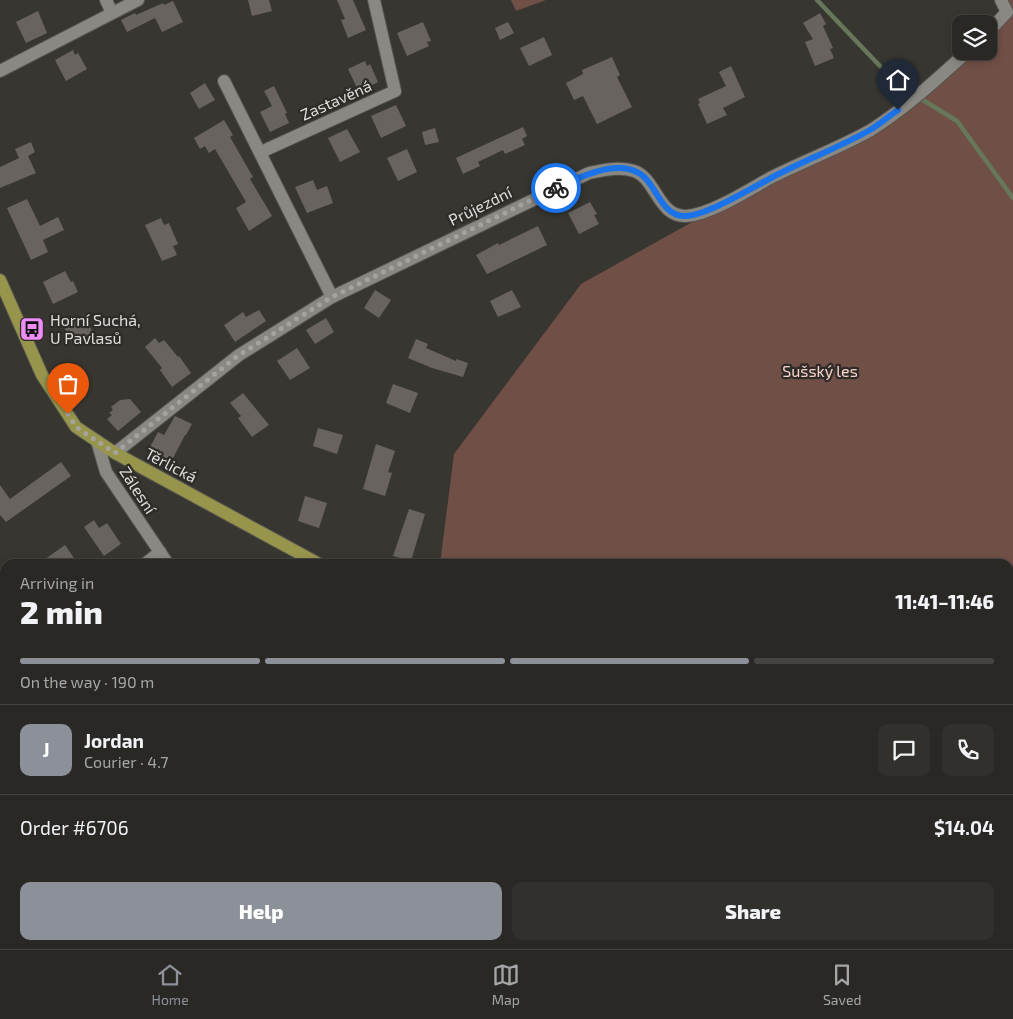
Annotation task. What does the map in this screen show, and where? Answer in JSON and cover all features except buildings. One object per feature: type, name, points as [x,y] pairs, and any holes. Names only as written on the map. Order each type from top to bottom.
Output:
[{"type":"main road","name":"Těrlická","points":[[0,280],[42,374],[76,427],[115,453],[311,559]]},
{"type":"street","points":[[106,0],[112,13]]},
{"type":"street","points":[[0,71],[138,0]]},
{"type":"street","name":"Zastavěná","points":[[261,152],[395,91],[374,0]]},
{"type":"street","points":[[997,23],[1007,12],[1001,0]]},
{"type":"street","name":"Průjezdní","points":[[115,453],[239,355],[332,297],[589,173],[621,168],[634,171],[644,176],[660,201],[671,212],[684,216],[698,214],[739,196],[771,178],[871,130],[924,90],[958,60]]},
{"type":"street","points":[[224,81],[332,297]]},
{"type":"street","name":"Zálesní","points":[[97,441],[106,472],[165,559]]},
{"type":"street","points":[[151,559],[160,552]]},
{"type":"green space","points":[[511,0],[546,0],[516,11]]},
{"type":"green space","name":"Sušský les","points":[[1007,0],[1013,0],[1013,559],[441,559],[454,454],[581,284],[771,178],[871,129],[957,60],[997,60],[997,17]]},
{"type":"waterway","points":[[817,0],[898,85],[910,92]]},
{"type":"waterway","points":[[923,100],[957,121],[1013,198]]},
{"type":"way so far","points":[[68,414],[76,427],[115,453],[239,355],[332,297],[556,188]]},
{"type":"place","name":"Horní Suchá, U Pavlasů","points":[[32,329]]},
{"type":"route","points":[[556,188],[589,173],[621,168],[644,176],[660,201],[671,212],[684,216],[698,214],[739,196],[771,178],[871,130],[898,110]]}]
